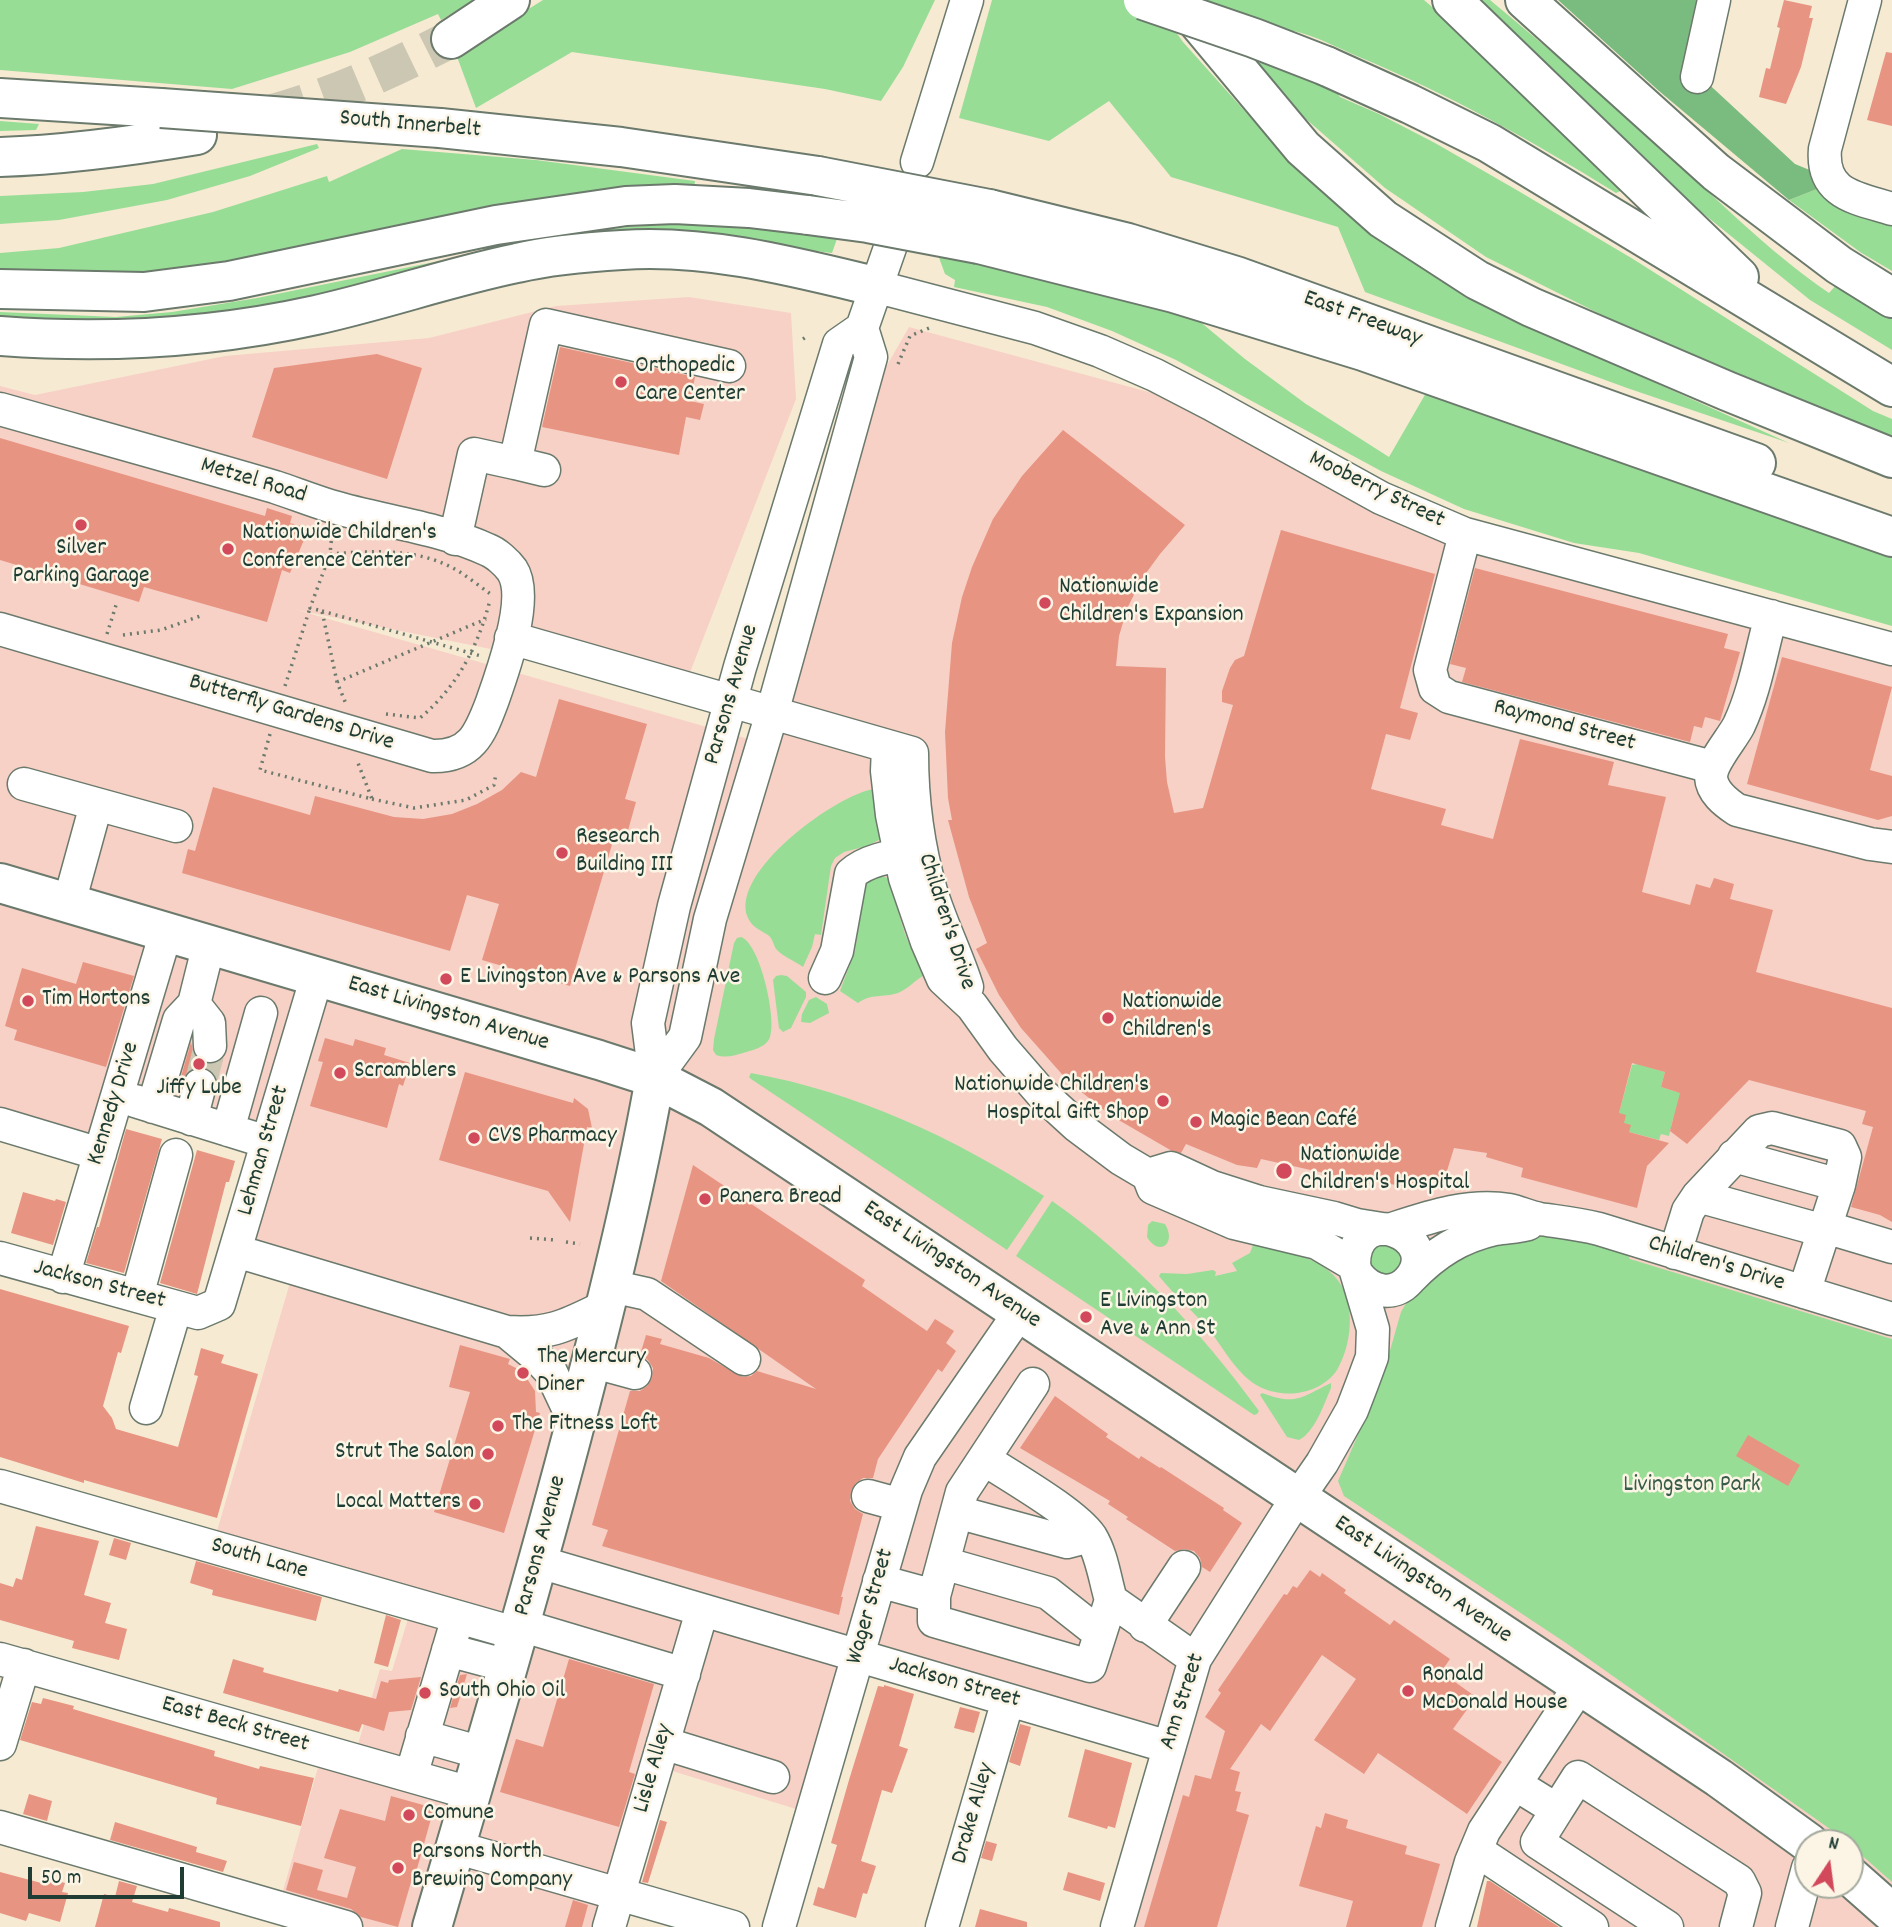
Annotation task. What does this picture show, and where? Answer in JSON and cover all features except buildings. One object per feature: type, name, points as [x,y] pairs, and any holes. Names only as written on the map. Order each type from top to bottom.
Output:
[{"type":"main road","points":[[451,39],[510,0]]},
{"type":"main road","points":[[1143,0],[1326,66],[1489,144],[1892,387]]},
{"type":"main road","points":[[1179,0],[1303,148],[1393,226],[1477,280],[1531,307],[1892,458]]},
{"type":"main road","points":[[1452,0],[1788,324]]},
{"type":"main road","points":[[1525,0],[1717,172],[1839,265],[1892,298]]},
{"type":"main road","name":"South Innerbelt","points":[[0,98],[440,128],[621,146],[818,176]]},
{"type":"main road","points":[[0,157],[142,145],[197,135]]},
{"type":"main road","name":"East Freeway","points":[[818,176],[984,226],[1128,243],[1286,293],[1698,441],[1892,515]]},
{"type":"main road","points":[[0,289],[144,292],[229,282],[496,225],[626,206],[724,206],[869,223],[984,226],[1174,293],[1363,351],[1892,537]]},
{"type":"main road","points":[[0,336],[58,340],[169,337],[254,327],[318,314],[517,263],[571,254],[625,250],[688,250],[804,270],[878,287]]},
{"type":"main road","name":"East Livingston Avenue","points":[[0,883],[655,1078],[711,1107],[1719,1778],[1794,1832]]},
{"type":"main road","name":"Parsons Avenue","points":[[432,1927],[539,1562],[592,1361],[644,1139],[655,1078]]},
{"type":"main road","points":[[1864,1888],[1892,1913]]},
{"type":"street","points":[[917,162],[967,0]]},
{"type":"street","points":[[1697,77],[1714,0]]},
{"type":"street","points":[[1866,0],[1825,149],[1828,178],[1851,196],[1892,209]]},
{"type":"street","name":"Parsons Avenue","points":[[655,1078],[648,1023],[674,906],[730,701],[839,344],[862,328],[892,242]]},
{"type":"street","name":"Mooberry Street","points":[[878,287],[1035,328],[1100,351],[1211,404],[1381,498],[1465,534],[1892,649]]},
{"type":"street","points":[[454,538],[474,454],[529,466],[546,325],[729,366]]},
{"type":"street","name":"Parsons Avenue","points":[[655,1078],[685,1037],[710,919],[772,713],[871,357],[862,328]]},
{"type":"street","name":"Metzel Road","points":[[0,409],[278,488],[328,506],[454,538],[490,551],[510,567],[520,592],[519,607],[497,637]]},
{"type":"street","name":"Raymond Street","points":[[1465,534],[1430,670],[1435,688],[1449,697],[1713,767]]},
{"type":"street","points":[[1771,616],[1746,709],[1731,741],[1713,767],[1711,780],[1721,799],[1737,810],[1870,844],[1892,847]]},
{"type":"street","name":"Butterfly Gardens Drive","points":[[0,629],[432,756],[447,757],[472,743],[481,730],[497,637]]},
{"type":"street","points":[[497,637],[772,713]]},
{"type":"street","name":"Children's Drive","points":[[772,713],[900,751],[887,771],[892,815],[911,854],[905,878],[927,942],[943,979],[972,1006],[1003,1049],[1042,1094],[1077,1126],[1121,1159],[1148,1175],[1153,1188],[1234,1223],[1317,1243],[1356,1270]]},
{"type":"street","points":[[24,784],[176,827]]},
{"type":"street","points":[[69,903],[96,805]]},
{"type":"street","points":[[825,978],[836,951],[851,874],[873,861],[911,854]]},
{"type":"street","name":"Kennedy Drive","points":[[64,1277],[166,932]]},
{"type":"street","points":[[153,1107],[180,1020],[194,1004],[209,944]]},
{"type":"street","name":"Lehman Street","points":[[187,1310],[219,1304],[317,976]]},
{"type":"street","points":[[194,1004],[209,1023],[210,1046]]},
{"type":"street","points":[[228,1130],[261,1013]]},
{"type":"street","points":[[191,1119],[200,1085]]},
{"type":"street","points":[[117,1096],[267,1142]]},
{"type":"street","points":[[0,1124],[100,1154]]},
{"type":"street","points":[[1675,1253],[1688,1211],[1698,1196],[1759,1130],[1772,1128],[1840,1146],[1845,1157],[1839,1185],[1804,1292]]},
{"type":"street","points":[[137,1296],[176,1155]]},
{"type":"street","points":[[1148,1175],[1171,1168],[1212,1187],[1259,1202],[1402,1233],[1415,1248],[1415,1268],[1400,1297],[1387,1338],[1372,1357]]},
{"type":"street","points":[[1698,1196],[1817,1229],[1825,1227],[1892,1247]]},
{"type":"street","name":"Children's Drive","points":[[1387,1229],[1437,1214],[1475,1209],[1507,1210],[1538,1219],[1588,1227],[1892,1319]]},
{"type":"street","name":"Children's Drive","points":[[1410,1279],[1445,1248],[1466,1238],[1496,1229],[1525,1225],[1538,1219]]},
{"type":"street","points":[[1372,1357],[1373,1329],[1354,1254],[1360,1241],[1373,1231],[1387,1229]]},
{"type":"street","points":[[236,1251],[507,1332],[533,1334],[551,1331],[608,1296],[647,1294],[744,1359]]},
{"type":"street","name":"Jackson Street","points":[[0,1258],[187,1310]]},
{"type":"street","points":[[1356,1270],[1364,1283],[1384,1291],[1394,1290],[1410,1279]]},
{"type":"street","points":[[146,1408],[187,1310]]},
{"type":"street","name":"Wager Street","points":[[779,1927],[901,1505],[920,1457],[1020,1312]]},
{"type":"street","points":[[507,1332],[551,1372],[575,1423]]},
{"type":"street","name":"Ann Street","points":[[1117,1927],[1195,1659],[1322,1463],[1352,1410],[1372,1357]]},
{"type":"street","points":[[592,1361],[635,1373]]},
{"type":"street","points":[[984,1459],[1074,1520],[1090,1536],[1099,1554],[1111,1600],[1090,1665],[934,1621],[934,1596],[962,1492],[1033,1384]]},
{"type":"street","name":"South Lane","points":[[0,1486],[458,1617],[515,1642]]},
{"type":"street","points":[[868,1496],[901,1505]]},
{"type":"street","points":[[957,1512],[1067,1542],[1090,1536]]},
{"type":"street","name":"Jackson Street","points":[[539,1562],[1168,1747]]},
{"type":"street","points":[[943,1563],[1048,1593],[1100,1634]]},
{"type":"street","points":[[1145,1626],[1184,1567]]},
{"type":"street","points":[[879,1581],[934,1596]]},
{"type":"street","points":[[1111,1600],[1195,1659]]},
{"type":"street","name":"Lisle Alley","points":[[609,1927],[702,1611]]},
{"type":"street","points":[[411,1776],[458,1617]]},
{"type":"street","points":[[448,1650],[515,1642],[684,1674]]},
{"type":"street","points":[[0,1744],[12,1662]]},
{"type":"street","name":"East Beck Street","points":[[12,1662],[470,1793]]},
{"type":"street","points":[[1452,1927],[1484,1831],[1579,1687]]},
{"type":"street","name":"Drake Alley","points":[[943,1927],[1008,1700]]},
{"type":"street","points":[[422,1736],[482,1753]]},
{"type":"street","points":[[663,1743],[773,1777]]},
{"type":"street","points":[[1667,1927],[1537,1842],[1578,1777],[1739,1881],[1745,1893],[1736,1927]]},
{"type":"street","points":[[1515,1784],[1557,1810]]},
{"type":"street","points":[[0,1827],[346,1927]]},
{"type":"street","points":[[455,1847],[733,1927]]},
{"type":"street","points":[[1476,1850],[1592,1927]]},
{"type":"street","points":[[1793,1927],[1800,1899]]},
{"type":"path","points":[[895,343],[904,345]]},
{"type":"path","points":[[294,690],[285,687],[330,554],[333,523]]},
{"type":"path","points":[[330,554],[368,551],[409,554],[451,567],[497,600]]},
{"type":"path","points":[[386,714],[420,718],[435,705],[455,681],[472,653],[491,595]]},
{"type":"path","points":[[107,635],[117,603]]},
{"type":"path","points":[[310,608],[472,653],[497,637],[485,619]]},
{"type":"path","points":[[322,611],[337,682],[347,705],[336,702]]},
{"type":"path","points":[[124,635],[161,630],[203,615]]},
{"type":"path","points":[[337,682],[485,619]]},
{"type":"path","points":[[270,734],[260,770],[414,808],[466,800],[494,785],[496,773]]},
{"type":"path","points":[[358,763],[372,799]]},
{"type":"path","points":[[530,1238],[555,1240]]},
{"type":"path","points":[[566,1242],[580,1244]]},
{"type":"shaded area","name":"Nationwide Children's Hospital","points":[[689,297],[791,313],[796,399],[684,688],[297,610],[777,747],[874,388],[909,327],[1226,413],[1376,497],[1892,643],[1892,1927],[1589,1927],[1461,1841],[1435,1927],[1121,1927],[1166,1748],[859,1656],[809,1813],[656,1766],[609,1927],[330,1927],[279,1905],[323,1750],[354,1758],[380,1669],[392,1671],[412,1606],[212,1548],[294,1269],[233,1250],[263,1146],[118,1103],[103,1152],[0,1124],[0,386],[35,395],[225,356],[429,338],[556,306]]},
{"type":"green space","points":[[0,0],[474,0],[441,20],[438,14],[350,52],[232,89],[0,70]]},
{"type":"green space","points":[[543,0],[935,0],[903,67],[881,101],[825,89],[572,52],[476,108],[456,54]]},
{"type":"green space","points":[[992,0],[1153,0],[1183,42],[1285,156],[1377,234],[1465,297],[1789,443],[1627,388],[1365,292],[1338,227],[1171,177],[1109,101],[1049,141],[959,118]]},
{"type":"green space","points":[[1200,0],[1424,0],[1465,35],[1625,189],[1616,193],[1554,155],[1458,103],[1327,42],[1294,31],[1340,97],[1435,143],[1515,189],[1633,259],[1873,411],[1892,419],[1892,439],[1646,337],[1486,257],[1385,188],[1267,85]]},
{"type":"green space","points":[[1468,0],[1490,0],[1615,106],[1783,259],[1829,293],[1838,283],[1892,318],[1892,350],[1810,300],[1616,143]]},
{"type":"green space","points":[[1558,0],[1698,0],[1701,8],[1687,64],[1795,164],[1812,171],[1817,189],[1789,200],[1659,91]]},
{"type":"green space","points":[[0,121],[39,124],[36,130],[0,131]]},
{"type":"green space","points":[[317,144],[319,148],[250,176],[167,200],[59,220],[0,224],[0,196],[83,192],[153,184]]},
{"type":"green space","points":[[402,149],[536,160],[695,181],[694,189],[219,268],[123,279],[0,273],[0,253],[59,248],[213,212],[327,176],[329,182]]},
{"type":"green space","points":[[1817,189],[1839,204],[1892,221],[1892,271],[1860,252],[1789,200]]},
{"type":"green space","points":[[701,223],[839,233],[832,253],[806,250],[802,257],[483,255],[239,312],[162,323],[0,321],[0,312],[116,317],[172,312],[257,298],[572,234],[627,227]]},
{"type":"green space","points":[[938,255],[1088,290],[1198,320],[1306,404],[1389,457],[1426,393],[1892,551],[1892,626],[1639,553],[1574,543],[1464,509],[1381,471],[1176,360],[1112,331],[1047,307],[954,287],[955,280],[945,274]]},
{"type":"green space","points":[[874,789],[883,838],[835,858],[831,866],[821,935],[815,934],[803,967],[779,952],[770,937],[750,921],[746,900],[754,880],[769,859],[790,838],[836,805]]},
{"type":"green space","points":[[881,876],[888,878],[905,934],[923,976],[898,993],[868,998],[858,1003],[840,991],[855,951],[866,884]]},
{"type":"green space","points":[[741,937],[755,953],[760,967],[769,999],[772,1028],[770,1037],[762,1046],[733,1056],[720,1056],[713,1050],[714,1039],[734,943]]},
{"type":"green space","points":[[781,975],[787,976],[806,992],[791,1028],[783,1032],[779,1028],[773,980]]},
{"type":"green space","points":[[816,997],[827,1004],[829,1013],[810,1023],[801,1022],[809,1000]]},
{"type":"green space","points":[[1638,1064],[1665,1072],[1661,1087],[1677,1092],[1683,1070],[1683,1121],[1673,1119],[1669,1136],[1661,1134],[1659,1140],[1629,1132],[1619,1113],[1632,1065]]},
{"type":"green space","points":[[751,1073],[829,1092],[903,1120],[975,1155],[1044,1196],[1007,1250],[751,1079]]},
{"type":"green space","points":[[1052,1201],[1110,1246],[1164,1297],[1213,1352],[1259,1411],[1257,1414],[1254,1415],[1016,1256]]},
{"type":"green space","points":[[1152,1221],[1165,1224],[1169,1237],[1165,1246],[1157,1246],[1147,1237],[1148,1225]]},
{"type":"green space","name":"Livingston Park","points":[[1553,1233],[1625,1250],[1630,1259],[1892,1339],[1892,1882],[1864,1857],[1864,1829],[1830,1829],[1566,1643],[1344,1496],[1338,1481],[1381,1382],[1401,1312],[1419,1280],[1464,1245]]},
{"type":"green space","points":[[1383,1240],[1403,1252],[1401,1270],[1385,1278],[1369,1269],[1368,1251]]},
{"type":"green space","points":[[1253,1245],[1312,1260],[1338,1280],[1344,1292],[1350,1318],[1343,1358],[1330,1378],[1311,1390],[1280,1393],[1252,1382],[1238,1369],[1204,1324],[1159,1276],[1161,1273],[1187,1274],[1213,1270],[1216,1272],[1215,1276],[1237,1271],[1232,1263],[1250,1253]]},
{"type":"green space","points":[[1331,1383],[1314,1424],[1299,1440],[1287,1437],[1260,1395],[1262,1393],[1283,1399],[1298,1398]]},
{"type":"tunnel","points":[[269,114],[362,81],[451,39]]},
{"type":"tunnel","points":[[200,1085],[210,1046]]},
{"type":"place","name":"Orthopedic Care Center","points":[[621,382]]},
{"type":"place","name":"Silver Parking Garage","points":[[81,525]]},
{"type":"place","name":"Nationwide Children's Conference Center","points":[[228,549]]},
{"type":"place","name":"Nationwide Children's Expansion","points":[[1045,603]]},
{"type":"place","name":"Research Building III","points":[[562,853]]},
{"type":"place","name":"E Livingston Ave & Parsons Ave","points":[[446,979]]},
{"type":"place","name":"Tim Hortons","points":[[28,1001]]},
{"type":"place","name":"Nationwide Children's","points":[[1108,1018]]},
{"type":"place","name":"Jiffy Lube","points":[[199,1064]]},
{"type":"place","name":"Scramblers","points":[[340,1073]]},
{"type":"place","name":"Nationwide Children's Hospital Gift Shop","points":[[1163,1101]]},
{"type":"place","name":"Magic Bean Café","points":[[1196,1122]]},
{"type":"place","name":"CVS Pharmacy","points":[[474,1138]]},
{"type":"place","name":"Nationwide Children's Hospital","points":[[1284,1171]]},
{"type":"place","name":"Panera Bread","points":[[705,1199]]},
{"type":"place","name":"E Livingston Ave & Ann St","points":[[1086,1317]]},
{"type":"place","name":"The Mercury Diner","points":[[523,1373]]},
{"type":"place","name":"The Fitness Loft","points":[[498,1426]]},
{"type":"place","name":"Strut The Salon","points":[[488,1454]]},
{"type":"place","name":"Local Matters","points":[[475,1504]]},
{"type":"place","name":"Ronald McDonald House","points":[[1408,1691]]},
{"type":"place","name":"South Ohio Oil","points":[[425,1693]]},
{"type":"place","name":"Comune","points":[[409,1815]]},
{"type":"place","name":"Parsons North Brewing Company","points":[[398,1868]]}]
